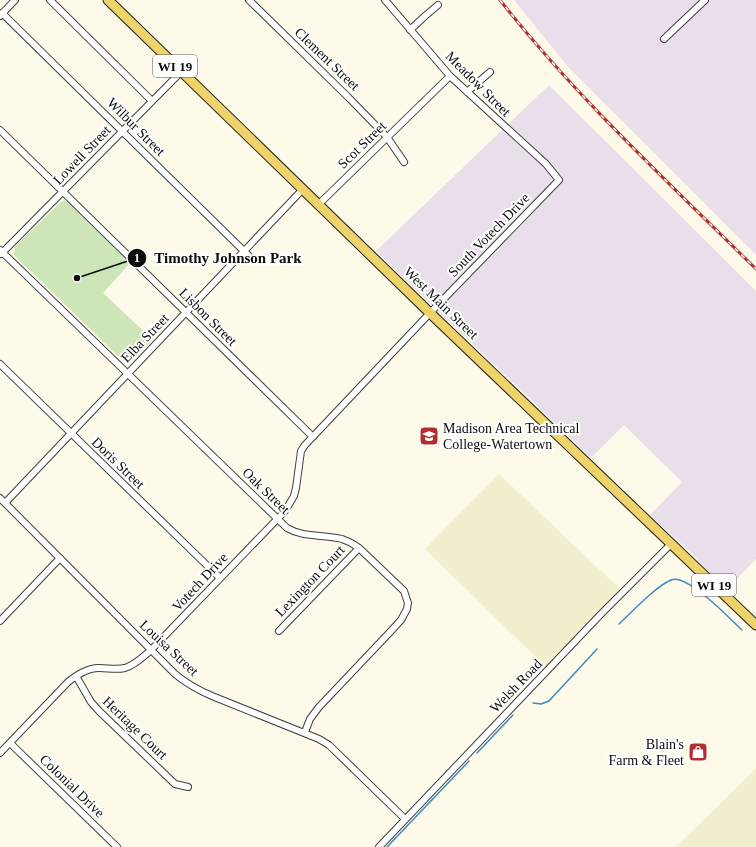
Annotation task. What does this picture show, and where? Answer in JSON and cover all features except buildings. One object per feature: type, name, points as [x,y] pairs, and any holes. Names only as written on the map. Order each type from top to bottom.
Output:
[{"type":"main road","name":"West Main Street","points":[[108,0],[318,205],[756,625]]},
{"type":"street","points":[[1,15],[15,0]]},
{"type":"street","points":[[50,0],[152,101]]},
{"type":"street","name":"Clement Street","points":[[249,0],[348,96],[387,137],[404,162]]},
{"type":"street","name":"Meadow Street","points":[[384,0],[450,76],[546,164],[559,180]]},
{"type":"street","points":[[664,39],[705,0]]},
{"type":"street","points":[[410,30],[438,5]]},
{"type":"street","name":"Wilbur Street","points":[[1,15],[252,259]]},
{"type":"street","name":"Lowell Street","points":[[1,253],[182,72]]},
{"type":"street","points":[[467,92],[490,72]]},
{"type":"street","name":"Scot Street","points":[[318,205],[450,76]]},
{"type":"street","name":"Lisbon Street","points":[[0,130],[313,437]]},
{"type":"street","name":"South Votech Drive","points":[[370,377],[559,180]]},
{"type":"street","name":"Elba Street","points":[[5,503],[302,189]]},
{"type":"street","name":"Oak Street","points":[[1,253],[128,373],[287,528],[293,532],[344,540],[359,548],[404,592],[408,603],[407,609],[401,620],[319,707],[310,719],[305,732]]},
{"type":"street","name":"Doris Street","points":[[0,364],[220,578]]},
{"type":"street","name":"Votech Drive","points":[[0,753],[68,682],[76,676],[90,669],[125,668],[142,659],[151,650],[276,518],[285,511],[294,496],[301,451],[370,377]]},
{"type":"street","name":"Louisa Street","points":[[0,498],[176,674],[196,689],[305,732],[329,745],[405,819]]},
{"type":"street","name":"Welsh Road","points":[[379,847],[602,613],[671,544]]},
{"type":"street","name":"Lexington Court","points":[[279,631],[359,548]]},
{"type":"street","points":[[0,621],[60,558]]},
{"type":"street","name":"Heritage Court","points":[[76,676],[91,702],[99,711],[175,784],[188,787]]},
{"type":"street","name":"Colonial Drive","points":[[10,743],[117,847]]},
{"type":"shaded area","points":[[514,0],[756,0],[756,255],[568,67]]},
{"type":"shaded area","points":[[549,85],[756,291],[756,559],[726,590],[691,553],[650,515],[682,482],[624,425],[591,458],[376,251]]},
{"type":"shaded area","points":[[499,474],[621,590],[547,668],[425,549]]},
{"type":"shaded area","points":[[756,768],[756,847],[676,847]]},
{"type":"green space","points":[[62,201],[65,201],[71,205],[130,263],[103,293],[153,340],[129,364],[124,362],[14,255],[15,246]]},
{"type":"waterway","points":[[619,624],[658,588],[671,580],[678,580],[687,583],[708,598],[742,630]]},
{"type":"waterway","points":[[533,703],[541,704],[549,701],[597,649]]},
{"type":"waterway","points":[[477,753],[513,715]]},
{"type":"waterway","points":[[387,847],[469,761]]},
{"type":"railway","points":[[500,0],[560,71],[624,139],[756,269]]},
{"type":"place","name":"Timothy Johnson Park","points":[[77,278]]},
{"type":"place","name":"Madison Area Technical College-Watertown","points":[[429,436]]},
{"type":"place","name":"Blain's Farm & Fleet","points":[[698,752]]}]
